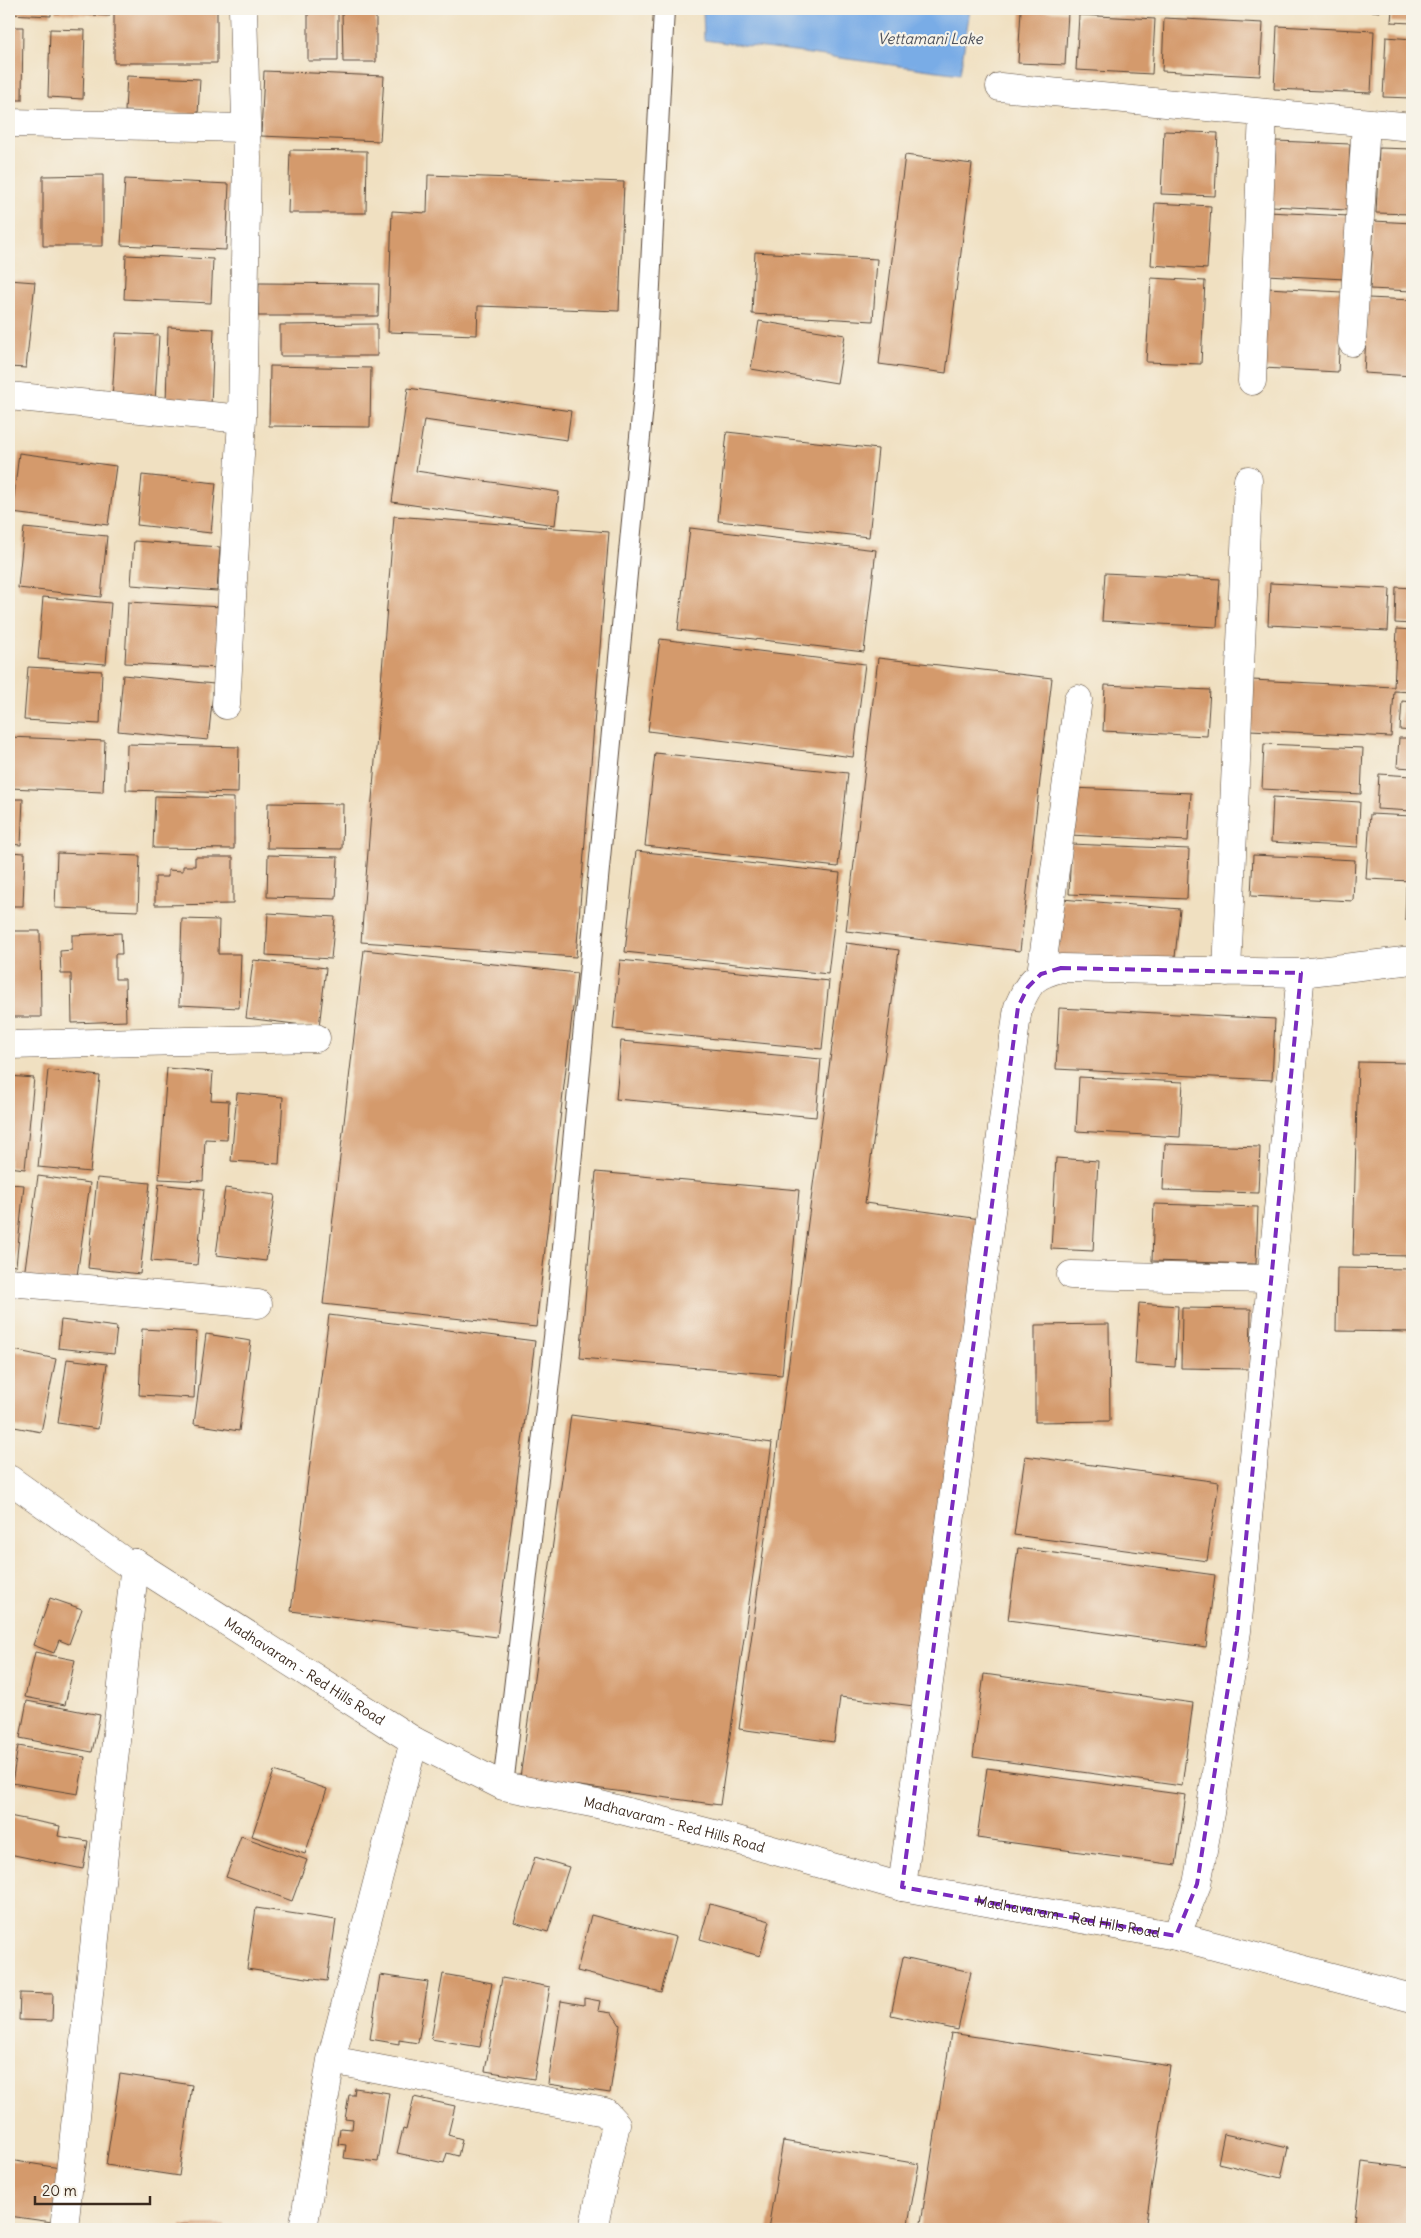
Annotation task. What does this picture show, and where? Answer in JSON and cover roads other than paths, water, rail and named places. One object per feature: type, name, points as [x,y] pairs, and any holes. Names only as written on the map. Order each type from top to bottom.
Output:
[{"type":"street","points":[[226,705],[242,419],[246,128],[243,9]]},
{"type":"street","points":[[1000,87],[1412,127]]},
{"type":"street","points":[[1252,381],[1263,113]]},
{"type":"street","points":[[9,123],[246,128]]},
{"type":"street","points":[[1352,342],[1366,123]]},
{"type":"street","points":[[9,396],[242,419]]},
{"type":"street","points":[[1228,972],[1248,480]]},
{"type":"street","points":[[1041,974],[1078,699]]},
{"type":"street","points":[[902,1887],[1013,1036],[1018,1007],[1028,987],[1041,974],[1061,968],[1301,973],[1412,960]]},
{"type":"street","points":[[1176,1936],[1197,1884],[1210,1813],[1237,1631],[1301,973]]},
{"type":"street","points":[[9,1045],[316,1038]]},
{"type":"street","points":[[1071,1276],[1271,1279]]},
{"type":"street","points":[[9,1282],[258,1304]]},
{"type":"street","name":"Madhavaram - Red Hills Road","points":[[9,1479],[125,1562],[135,1563],[414,1741],[503,1786],[606,1806],[730,1838],[902,1887],[1176,1936],[1412,1998]]},
{"type":"street","points":[[64,2229],[135,1563]]},
{"type":"street","points":[[303,2229],[331,2060],[414,1741]]},
{"type":"street","points":[[331,2060],[605,2112],[616,2124],[593,2229]]},
{"type":"lane","points":[[503,1786],[557,1311],[644,394],[664,9]]},
{"type":"water","name":"Vettamani Lake","points":[[703,9],[970,9],[960,74],[704,40]]}]
